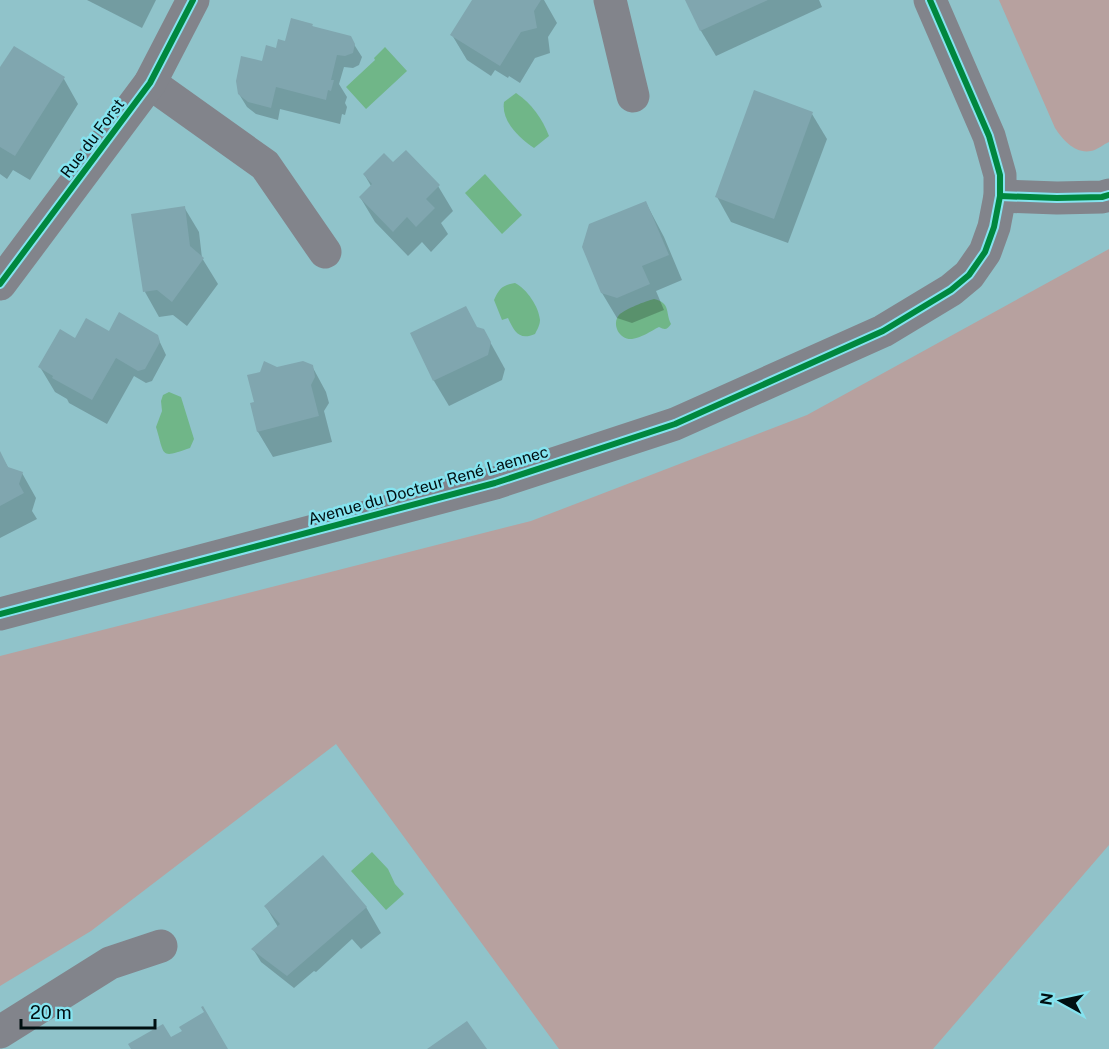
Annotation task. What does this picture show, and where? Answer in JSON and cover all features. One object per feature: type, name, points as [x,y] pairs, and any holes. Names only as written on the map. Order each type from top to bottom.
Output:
[{"type":"street","name":"Rue du Forst","points":[[0,284],[150,83],[193,0]]},
{"type":"street","points":[[610,0],[633,96]]},
{"type":"street","name":"Avenue du Docteur René Laennec","points":[[0,614],[495,483],[675,424],[883,332],[951,290],[969,275],[985,252],[994,227],[1000,196],[1000,175],[989,136],[930,0]]},
{"type":"street","points":[[150,83],[265,165],[325,252]]},
{"type":"street","points":[[1000,196],[1057,198],[1109,195]]},
{"type":"street","points":[[0,1032],[110,963],[160,946]]},
{"type":"shaded area","points":[[999,0],[1109,0],[1109,142],[1093,150],[1085,151],[1070,145],[1058,133]]},
{"type":"shaded area","points":[[385,47],[407,71],[366,109],[346,87],[375,60],[374,58]]},
{"type":"shaded area","points":[[516,93],[536,112],[549,136],[534,148],[517,134],[505,116],[504,102]]},
{"type":"shaded area","points":[[485,174],[522,215],[502,234],[465,193]]},
{"type":"shaded area","points":[[1109,249],[1109,845],[933,1049],[559,1049],[336,744],[91,931],[0,986],[0,656],[531,521],[807,415]]},
{"type":"shaded area","points":[[515,283],[528,294],[539,315],[540,322],[535,334],[529,336],[518,334],[508,318],[502,320],[494,300],[502,288]]},
{"type":"shaded area","points":[[654,299],[663,303],[671,324],[664,329],[659,327],[632,339],[624,337],[616,327],[619,315]]},
{"type":"shaded area","points":[[169,392],[181,397],[194,439],[190,448],[168,454],[163,449],[156,427],[162,411],[163,395]]},
{"type":"shaded area","points":[[372,852],[388,869],[395,884],[404,894],[386,910],[351,871]]},
{"type":"building","points":[[472,0],[541,0],[534,11],[537,28],[521,32],[500,66],[450,35]]},
{"type":"building","points":[[685,0],[768,0],[700,31]]},
{"type":"building","points":[[291,18],[351,36],[355,44],[353,53],[345,56],[337,55],[331,80],[334,80],[331,91],[328,90],[326,100],[276,87],[271,108],[248,102],[238,94],[236,81],[241,56],[262,61],[266,45],[276,48],[278,39],[285,41]]},
{"type":"building","points":[[14,46],[65,77],[15,156],[0,147],[0,67]]},
{"type":"building","points":[[754,90],[813,112],[774,219],[715,197]]},
{"type":"building","points":[[406,150],[440,185],[426,199],[435,208],[416,227],[407,217],[393,232],[359,197],[372,184],[363,174],[384,153],[393,162]]},
{"type":"building","points":[[646,201],[669,255],[642,266],[650,284],[617,298],[601,293],[582,247],[589,224]]},
{"type":"building","points":[[185,206],[190,246],[204,258],[172,302],[157,290],[143,292],[131,214]]},
{"type":"building","points":[[466,306],[477,327],[484,329],[491,342],[488,355],[433,381],[410,333]]},
{"type":"building","points":[[119,312],[158,335],[160,342],[145,369],[138,371],[116,358],[92,400],[52,378],[53,376],[38,367],[60,329],[75,338],[86,318],[109,331]]},
{"type":"building","points":[[264,361],[277,367],[303,361],[313,365],[315,377],[311,385],[319,416],[257,432],[250,403],[254,402],[247,375],[260,372]]},
{"type":"building","points":[[0,451],[8,467],[23,472],[19,484],[24,493],[0,506]]},
{"type":"building","points":[[323,855],[367,907],[287,976],[251,949],[280,924],[264,906]]},
{"type":"building","points":[[203,1006],[228,1049],[131,1049],[128,1044],[163,1024],[171,1037],[182,1031],[179,1027],[204,1012],[201,1007]]},
{"type":"building","points":[[467,1021],[487,1049],[427,1049]]},
{"type":"cycle path","points":[[0,284],[150,83],[193,0]]},
{"type":"cycle path","points":[[0,614],[495,483],[675,424],[883,331],[951,290],[969,275],[985,252],[994,227],[1000,196],[1000,175],[989,136],[930,0]]},
{"type":"cycle path","points":[[1000,196],[1057,198],[1109,195]]}]
